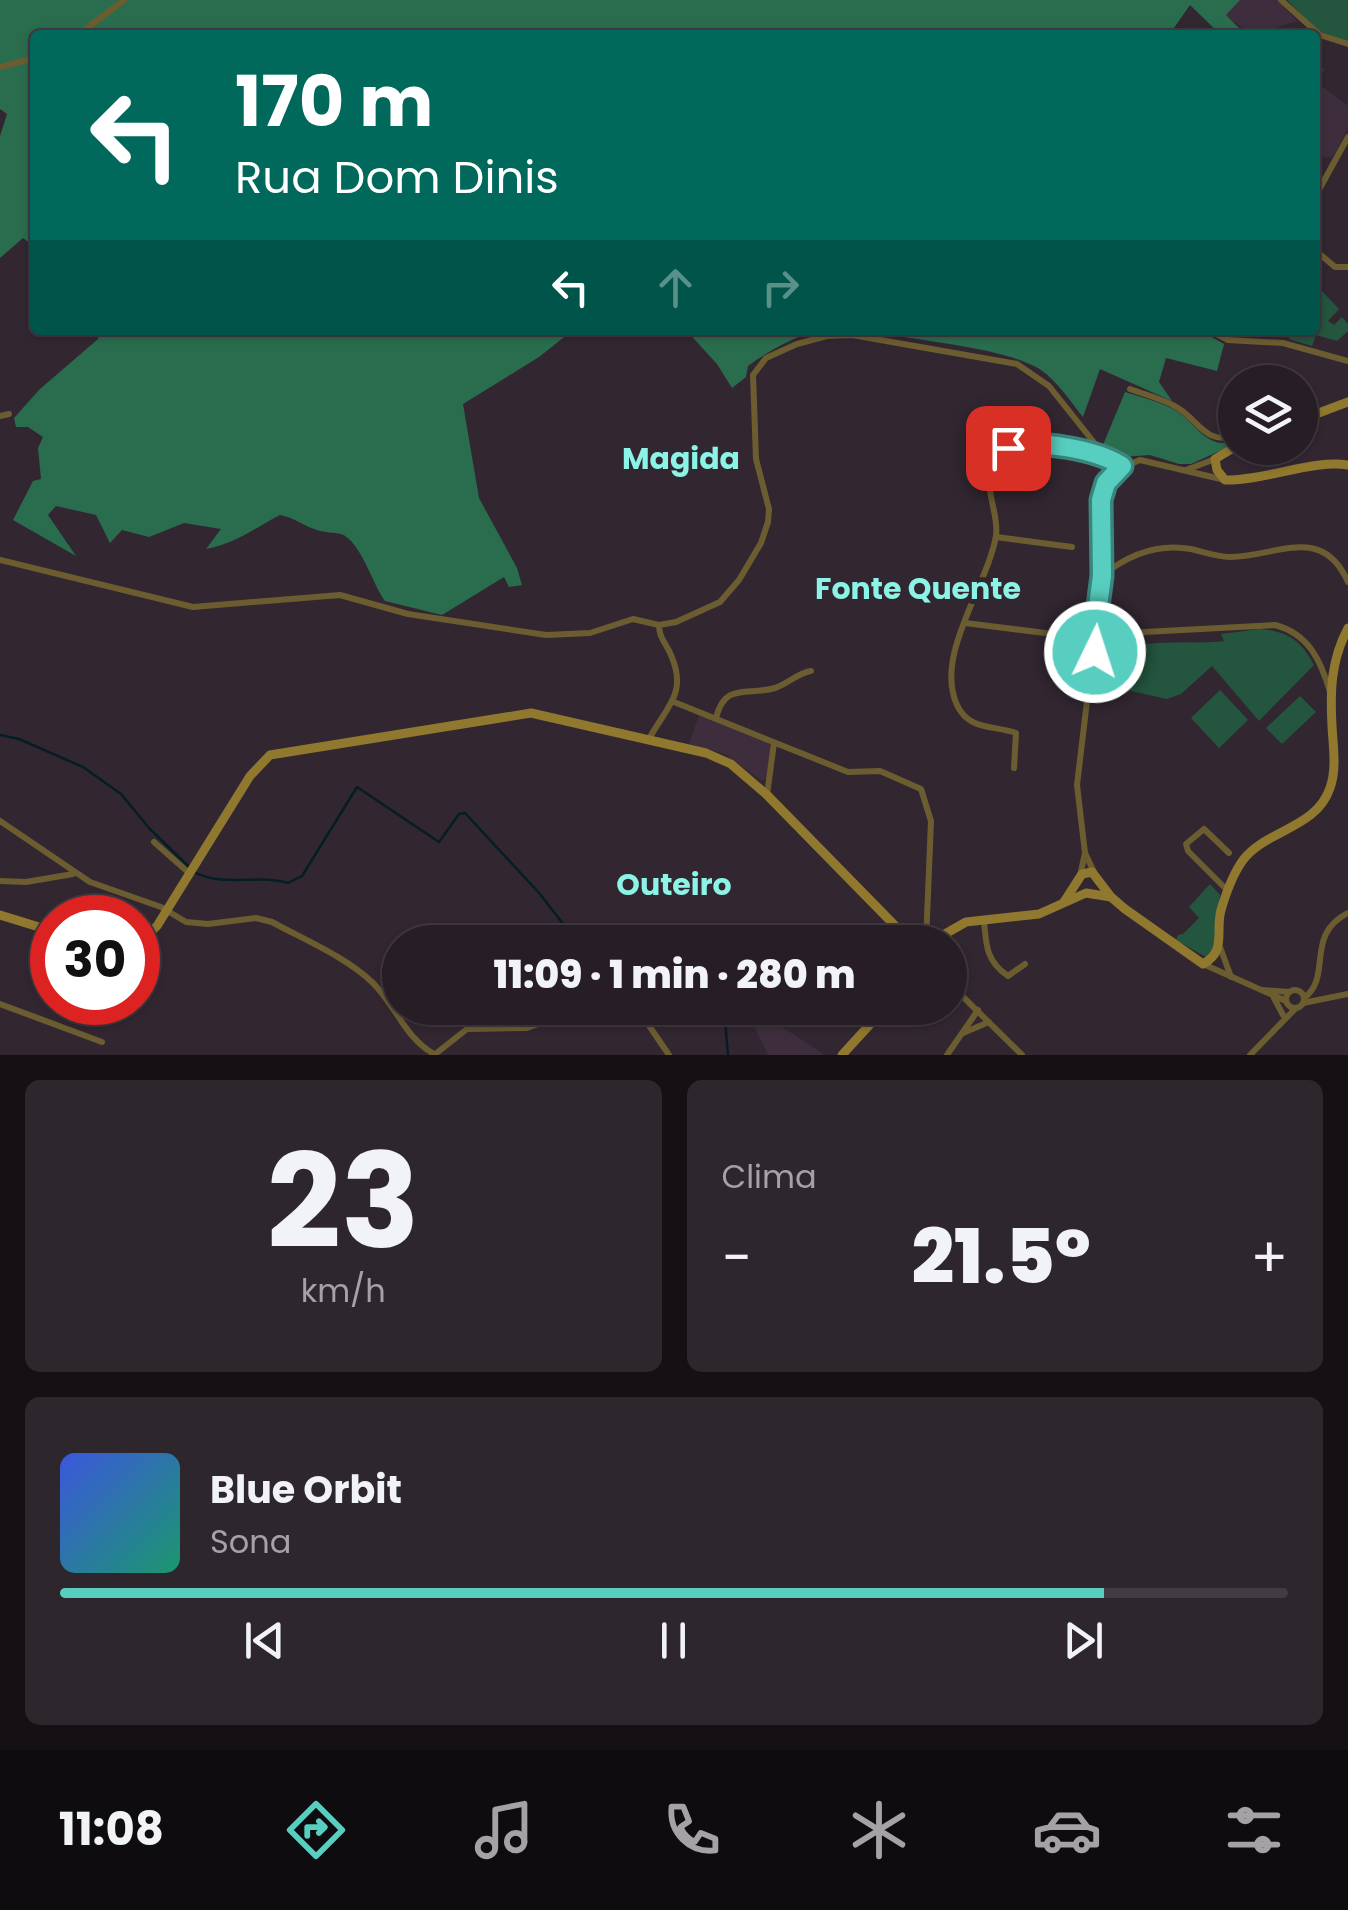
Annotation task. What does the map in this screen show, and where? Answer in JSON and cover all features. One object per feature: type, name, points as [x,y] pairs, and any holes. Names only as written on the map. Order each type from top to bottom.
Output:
[{"type":"street","points":[[85,30],[124,0]]},
{"type":"street","points":[[1280,0],[1314,30]]},
{"type":"street","points":[[1320,35],[1348,44]]},
{"type":"street","points":[[0,67],[30,59]]},
{"type":"street","points":[[1320,190],[1343,158],[1348,137]]},
{"type":"street","points":[[1320,254],[1335,267],[1348,267]]},
{"type":"street","points":[[0,560],[193,607],[340,594],[420,616],[546,634],[590,633],[633,620],[659,625],[676,622],[727,596],[767,528],[769,509],[755,450],[752,382],[758,364],[813,338],[833,335]]},
{"type":"street","points":[[883,335],[1029,369],[1049,386],[1104,455],[1122,466]]},
{"type":"street","points":[[1218,335],[1228,340],[1283,343],[1348,360]]},
{"type":"street","points":[[1130,389],[1177,407],[1209,435],[1218,437]]},
{"type":"street","points":[[1318,413],[1348,402]]},
{"type":"street","points":[[1014,768],[1016,733],[972,722],[955,701],[953,658],[996,537],[989,481],[992,463],[1000,452],[1026,444],[1104,455]]},
{"type":"street","points":[[1185,470],[1218,456]]},
{"type":"street","points":[[1215,458],[1217,470],[1225,480]]},
{"type":"street","points":[[1348,466],[1329,464],[1225,480],[1148,460],[1122,466],[1111,475],[1103,491],[1102,576],[1077,786],[1084,853],[1111,897],[1150,929],[1203,964],[1273,997],[1295,1003],[1348,994]]},
{"type":"street","points":[[996,537],[1072,547]]},
{"type":"street","points":[[1102,576],[1127,558],[1158,548],[1184,548],[1233,557],[1305,546],[1335,560],[1348,582]]},
{"type":"street","points":[[965,622],[1068,636],[1092,652]]},
{"type":"street","points":[[650,738],[677,695],[674,665],[659,625]]},
{"type":"street","points":[[1092,652],[1144,632],[1276,625],[1295,633],[1310,646],[1320,662],[1330,694]]},
{"type":"street","points":[[1232,978],[1220,945],[1220,912],[1235,872],[1251,851],[1306,819],[1323,803],[1333,776],[1330,694],[1335,662],[1348,628]]},
{"type":"street","points":[[716,718],[720,704],[730,695],[775,688],[812,671]]},
{"type":"street","points":[[674,702],[848,772],[880,771],[923,791],[931,821],[932,925]]},
{"type":"street","points":[[160,920],[254,770],[276,753],[520,714],[542,714],[650,738],[724,760],[767,795],[893,925]]},
{"type":"street","points":[[767,795],[774,743]]},
{"type":"street","points":[[0,821],[74,874],[96,886],[167,910],[181,920],[196,924],[256,918],[272,922],[364,975],[386,998],[415,1042],[434,1055],[467,1029],[536,1025]]},
{"type":"street","points":[[1228,853],[1204,828],[1186,844],[1188,851],[1228,890]]},
{"type":"street","points":[[154,842],[190,873]]},
{"type":"street","points":[[1084,853],[1079,880],[1089,893],[1111,897]]},
{"type":"street","points":[[1064,902],[1086,872],[1097,878]]},
{"type":"street","points":[[0,881],[26,882],[74,874]]},
{"type":"street","points":[[958,925],[1033,915],[1097,890],[1097,878]]},
{"type":"street","points":[[1250,1055],[1314,985],[1326,930],[1348,912]]},
{"type":"street","points":[[0,914],[30,923]]},
{"type":"street","points":[[984,920],[986,953],[991,961],[1006,976],[1025,964]]},
{"type":"street","points":[[1203,964],[1214,958],[1220,945]]},
{"type":"street","points":[[1262,990],[1293,991],[1314,985]]},
{"type":"street","points":[[1314,985],[1323,1001]]},
{"type":"street","points":[[1293,991],[1295,1003]]},
{"type":"street","points":[[1293,991],[1295,1003]]},
{"type":"street","points":[[1273,997],[1282,1018]]},
{"type":"street","points":[[967,1000],[1022,1055]]},
{"type":"street","points":[[0,1004],[102,1042]]},
{"type":"street","points":[[947,1055],[978,1010]]},
{"type":"street","points":[[962,1033],[989,1022]]},
{"type":"street","points":[[649,1025],[669,1055]]},
{"type":"street","points":[[842,1055],[869,1025]]},
{"type":"shaded area","points":[[1240,0],[1277,0],[1297,21],[1268,30],[1245,30],[1225,15]]},
{"type":"shaded area","points":[[1320,85],[1348,106],[1348,128],[1334,155],[1326,158],[1320,155]]},
{"type":"shaded area","points":[[699,715],[768,742],[771,748],[767,778],[762,781],[725,754],[689,744]]},
{"type":"shaded area","points":[[753,1025],[779,1025],[825,1055],[768,1055]]},
{"type":"green space","points":[[0,0],[1240,0],[1226,15],[1241,30],[1216,30],[1190,5],[1172,30],[30,30],[30,243],[23,238],[0,258],[0,136],[7,114],[0,109]]},
{"type":"green space","points":[[1287,0],[1348,0],[1348,42],[1317,30]]},
{"type":"green space","points":[[1320,289],[1339,309],[1328,321],[1334,325],[1342,317],[1348,324],[1348,331],[1337,341],[1316,335],[1320,335]]},
{"type":"green space","points":[[98,335],[567,335],[463,404],[479,498],[517,568],[522,585],[509,587],[504,577],[442,615],[385,601],[348,538],[280,515],[236,539],[206,549],[221,529],[184,523],[149,537],[122,530],[110,543],[96,515],[56,506],[48,515],[76,556],[13,520],[33,481],[41,479],[38,448],[43,437],[28,427],[16,427],[14,418],[40,389]]},
{"type":"green space","points":[[691,335],[806,335],[748,366],[746,377],[732,388]]},
{"type":"green space","points":[[894,335],[1209,335],[1224,344],[1217,371],[1166,358],[1159,382],[1172,401],[1100,369],[1083,417],[1041,370],[1010,357]]},
{"type":"green space","points":[[1290,335],[1316,335],[1312,346],[1289,339]]},
{"type":"green space","points":[[1125,392],[1181,414],[1218,442],[1218,452],[1191,464],[1179,464],[1150,455],[1121,457],[1103,445]]},
{"type":"green space","points":[[1260,629],[1293,639],[1314,665],[1259,721],[1212,666],[1181,694],[1167,699],[1100,684],[1097,664],[1121,648],[1224,641],[1221,634]]},
{"type":"green space","points":[[1220,690],[1248,720],[1219,748],[1191,718]]},
{"type":"green space","points":[[1300,696],[1316,712],[1282,744],[1266,728]]},
{"type":"green space","points":[[1210,884],[1220,895],[1214,952],[1206,957],[1176,940],[1199,918],[1189,907]]},
{"type":"waterway","points":[[0,735],[19,739],[83,767],[121,794],[189,867]]},
{"type":"waterway","points":[[196,873],[218,879],[288,883],[302,876],[357,787],[439,842],[459,814],[465,813],[564,925]]},
{"type":"waterway","points":[[725,1025],[728,1055]]},
{"type":"district","name":"Magida","points":[[681,458]]},
{"type":"district","name":"Fonte Quente","points":[[918,588]]},
{"type":"district","name":"Outeiro","points":[[674,884]]},
{"type":"route","points":[[1008,448],[1026,444],[1095,452],[1122,466],[1106,483],[1101,500],[1102,576],[1095,652]]}]
